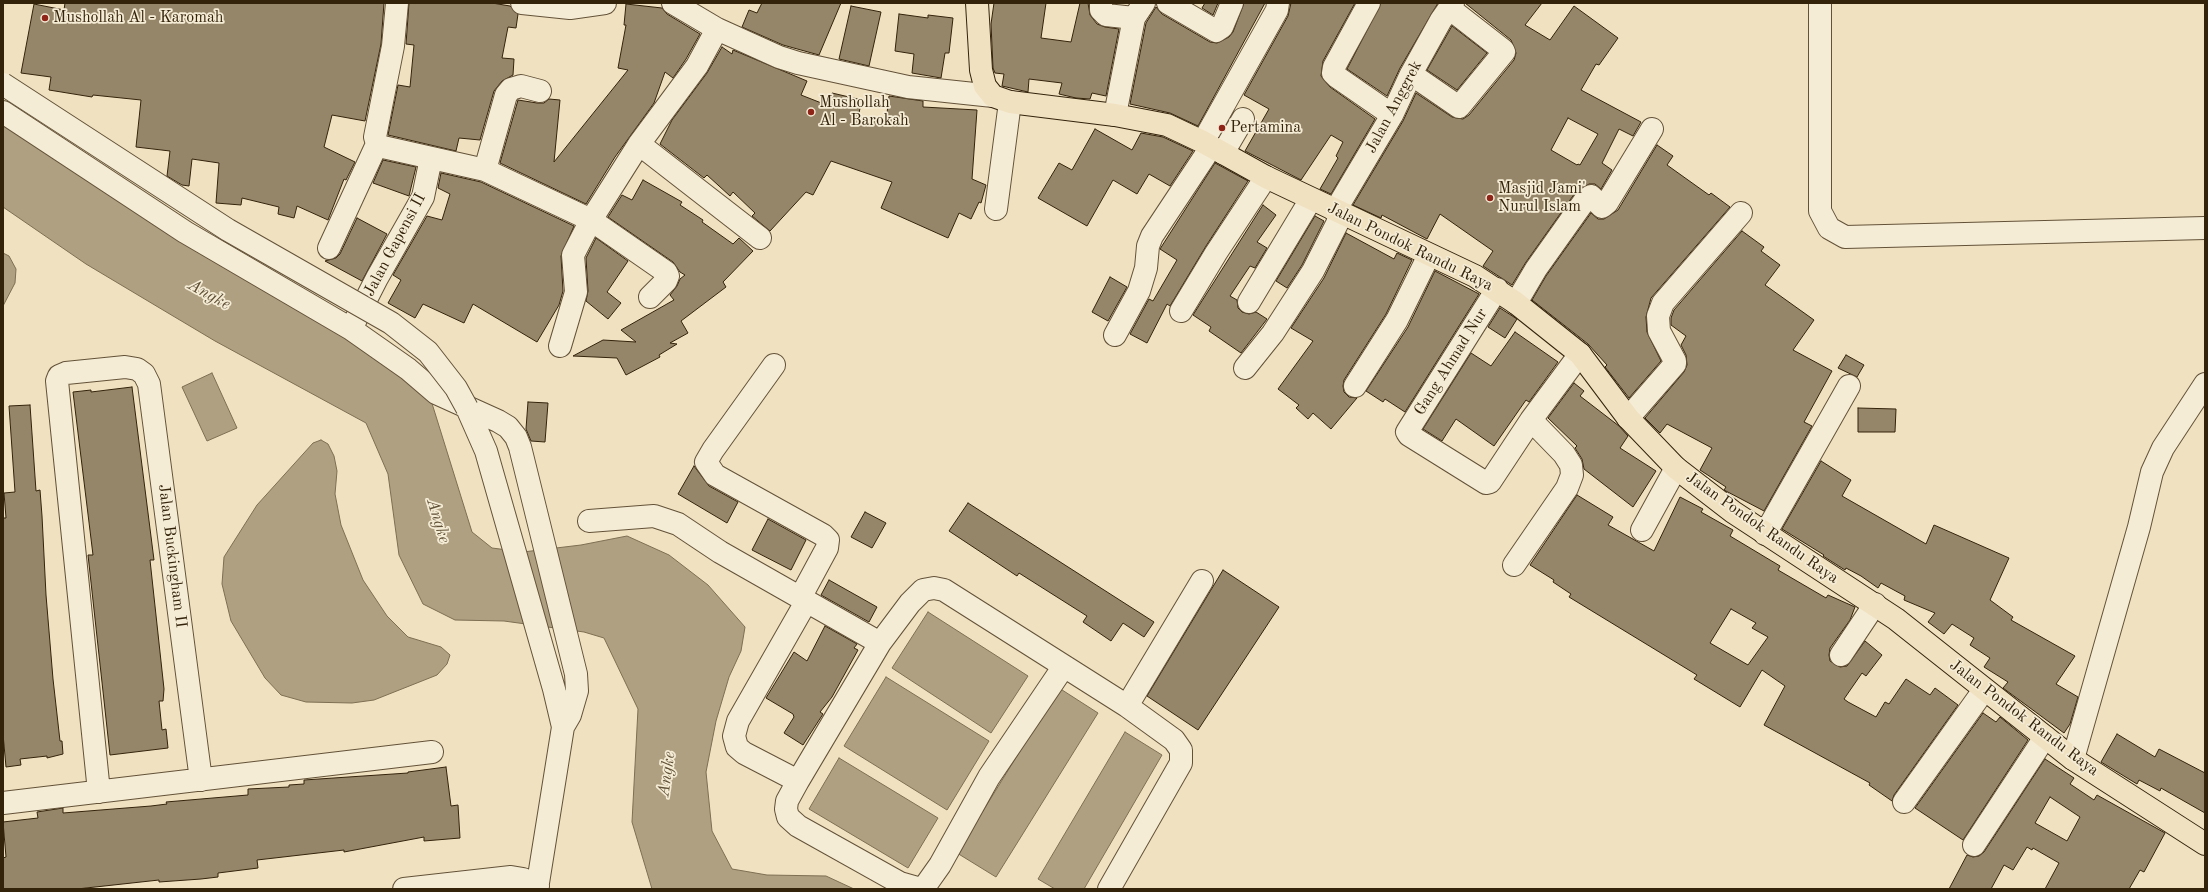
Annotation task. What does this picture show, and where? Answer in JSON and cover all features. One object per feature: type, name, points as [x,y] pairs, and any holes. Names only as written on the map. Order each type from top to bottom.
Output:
[{"type":"main road","points":[[977,3],[981,70],[986,86],[1002,99]]},
{"type":"main road","name":"Jalan Pondok Randu Raya","points":[[1002,99],[1115,115],[1167,125],[1212,147],[1266,177],[1475,276],[1516,303],[1580,354],[1628,418],[1676,468],[1765,534],[1875,604],[2073,759],[2205,844]]},
{"type":"street","points":[[328,248],[342,223],[377,144],[375,137],[392,46],[397,3]]},
{"type":"street","points":[[522,3],[570,8],[605,3]]},
{"type":"street","points":[[673,3],[717,29],[779,57],[798,63],[908,87],[1002,99],[996,209]]},
{"type":"street","points":[[1102,3],[1101,10],[1106,15],[1139,11],[1115,115]]},
{"type":"street","points":[[1168,3],[1216,31],[1222,27],[1232,3]]},
{"type":"street","points":[[1369,3],[1334,67],[1333,73],[1392,116]]},
{"type":"street","points":[[1820,3],[1820,211],[1829,228],[1845,237],[2205,228]]},
{"type":"street","points":[[1115,335],[1138,291],[1146,268],[1148,246],[1152,236],[1212,147],[1278,6]]},
{"type":"street","points":[[1411,74],[1459,107],[1504,52],[1451,6]]},
{"type":"street","name":"Jalan Anggrek","points":[[1245,368],[1273,333],[1309,277],[1339,212],[1392,116],[1411,74],[1451,6]]},
{"type":"street","points":[[560,346],[576,292],[573,255],[591,220],[639,144],[697,66],[717,29]]},
{"type":"street","points":[[3,84],[228,230],[390,323],[428,352],[456,388],[467,408],[486,451],[554,689],[563,727]]},
{"type":"street","points":[[485,170],[506,95],[511,89],[521,86],[540,91]]},
{"type":"street","points":[[3,112],[185,232],[351,329],[408,369],[436,393],[508,427],[520,447],[576,674],[577,691],[574,703],[563,727],[542,861],[530,886],[511,877],[470,885],[404,889]]},
{"type":"street","points":[[1212,147],[1243,119]]},
{"type":"street","points":[[1516,303],[1536,269],[1585,200],[1591,196],[1602,207],[1607,203],[1652,129]]},
{"type":"street","points":[[377,144],[383,147],[485,170],[591,220],[666,272],[668,276],[666,281],[650,297]]},
{"type":"street","points":[[639,144],[760,238]]},
{"type":"street","name":"Jalan Gapensi II","points":[[351,329],[376,278],[423,197],[431,158]]},
{"type":"street","points":[[1181,312],[1216,253],[1266,177]]},
{"type":"street","points":[[1249,302],[1311,199]]},
{"type":"street","points":[[1628,418],[1675,364],[1675,360],[1659,331],[1658,316],[1663,302],[1741,213]]},
{"type":"street","points":[[1355,386],[1397,320],[1429,255]]},
{"type":"street","name":"Gang Ahmad Nur","points":[[1496,290],[1408,430],[1409,435],[1486,483],[1490,482],[1531,420]]},
{"type":"street","points":[[1514,565],[1568,488],[1572,475],[1571,465],[1564,454],[1531,420],[1580,354]]},
{"type":"street","points":[[774,365],[712,450],[706,462],[715,475],[823,535],[828,540],[827,548],[803,600],[738,721],[734,736],[737,747],[744,753],[798,781]]},
{"type":"street","name":"Jalan Buckingham II","points":[[99,792],[57,381],[62,374],[106,368],[125,367],[137,369],[144,374],[149,384],[152,397],[201,780]]},
{"type":"street","points":[[2073,759],[2139,527],[2152,472],[2163,448],[2205,384]]},
{"type":"street","points":[[1765,534],[1849,386]]},
{"type":"street","points":[[1642,530],[1676,468]]},
{"type":"street","points":[[589,521],[654,516],[678,524],[720,552],[880,643]]},
{"type":"street","points":[[1128,706],[1202,582]]},
{"type":"street","points":[[1064,666],[989,777],[940,865],[922,889],[900,883],[791,822],[786,809],[787,801],[798,781],[880,643],[910,602],[924,590],[934,588],[944,590],[1128,706],[1174,740],[1181,750],[1181,763],[1109,889]]},
{"type":"street","points":[[1841,655],[1875,604]]},
{"type":"street","points":[[1904,802],[1984,690]]},
{"type":"street","points":[[1974,845],[2045,737]]},
{"type":"street","points":[[3,803],[432,752]]},
{"type":"water","name":"Angke","points":[[3,120],[347,332],[430,397],[472,532],[492,548],[523,552],[581,545],[627,536],[669,555],[708,585],[745,627],[741,651],[729,677],[716,721],[706,772],[712,831],[732,869],[767,875],[826,876],[854,889],[652,889],[632,822],[638,709],[604,638],[584,632],[504,621],[455,620],[423,604],[399,555],[388,474],[366,423],[215,341],[86,264],[3,207]]},
{"type":"water","points":[[3,253],[9,256],[16,269],[15,283],[3,306]]},
{"type":"water","points":[[212,373],[237,428],[207,441],[182,387]]},
{"type":"water","points":[[321,440],[328,444],[334,456],[337,471],[335,494],[341,525],[363,580],[387,616],[408,637],[441,647],[450,655],[447,664],[437,675],[374,700],[352,703],[306,702],[281,695],[265,678],[231,621],[222,584],[224,557],[257,505],[313,443]]},
{"type":"water","points":[[928,612],[1028,676],[991,733],[892,668]]},
{"type":"water","points":[[886,677],[989,741],[947,810],[844,746]]},
{"type":"water","points":[[1059,688],[1098,713],[996,877],[957,853]]},
{"type":"water","points":[[1125,732],[1162,755],[1084,889],[1055,889],[1038,879]]},
{"type":"water","points":[[839,758],[938,818],[908,868],[809,809]]},
{"type":"building","points":[[65,3],[384,3],[381,44],[365,121],[332,115],[324,147],[355,162],[346,180],[344,179],[328,220],[297,206],[294,218],[278,214],[279,207],[242,198],[241,205],[216,203],[219,163],[192,159],[189,186],[182,185],[167,176],[170,151],[136,147],[141,100],[93,95],[92,97],[49,90],[51,77],[21,73],[34,4],[64,10]]},
{"type":"building","points":[[409,3],[492,3],[510,6],[518,14],[516,28],[508,27],[502,58],[514,59],[513,75],[502,81],[494,91],[480,140],[459,138],[456,151],[388,135],[398,85],[410,87],[414,45],[406,44]]},
{"type":"building","points":[[762,3],[841,3],[819,55],[783,45],[742,27],[749,10],[757,13]]},
{"type":"building","points":[[994,3],[1046,3],[1041,38],[1071,42],[1080,3],[1088,3],[1090,15],[1097,24],[1119,29],[1106,96],[1092,93],[1090,99],[1076,98],[1059,94],[1062,83],[1029,79],[1028,92],[1002,86],[1004,74],[995,73],[993,68],[991,24]]},
{"type":"building","points":[[1205,3],[1218,3],[1213,15],[1202,8]]},
{"type":"building","points":[[1244,3],[1265,3],[1198,126],[1170,113],[1130,104],[1146,23],[1156,7],[1162,14],[1210,42],[1217,43],[1229,37],[1233,32]]},
{"type":"building","points":[[1291,3],[1355,3],[1323,61],[1321,76],[1330,87],[1375,119],[1331,194],[1320,189],[1338,158],[1336,156],[1343,142],[1331,135],[1301,180],[1245,151],[1269,109],[1244,95],[1288,16]]},
{"type":"building","points":[[1381,3],[1438,3],[1400,68],[1387,96],[1347,69]]},
{"type":"building","points":[[1465,3],[1542,3],[1525,25],[1550,40],[1574,6],[1618,38],[1599,65],[1596,64],[1581,90],[1641,122],[1633,136],[1619,129],[1602,163],[1612,170],[1601,189],[1595,184],[1589,184],[1575,193],[1526,262],[1512,285],[1483,266],[1493,251],[1440,214],[1427,239],[1382,215],[1381,218],[1353,205],[1403,121],[1416,93],[1452,117],[1463,119],[1469,115],[1514,60],[1516,53],[1511,40]],"holes":[[[1568,118],[1598,134],[1580,165],[1577,165],[1551,150]]]},
{"type":"building","points":[[626,4],[662,8],[667,14],[700,34],[673,78],[665,72],[654,103],[615,157],[586,204],[500,163],[518,100],[544,103],[549,99],[560,100],[554,162],[628,70],[618,68],[626,25],[624,25]]},
{"type":"building","points":[[851,6],[881,12],[869,66],[839,59]]},
{"type":"building","points":[[899,14],[928,18],[928,15],[953,18],[949,53],[945,53],[941,78],[912,73],[914,54],[895,51]]},
{"type":"building","points":[[1452,26],[1487,53],[1457,90],[1427,70]]},
{"type":"building","points":[[722,47],[732,54],[733,50],[807,81],[801,95],[829,106],[832,93],[862,100],[858,117],[886,122],[889,96],[923,101],[923,107],[977,110],[972,179],[986,185],[981,203],[979,202],[971,219],[959,213],[948,238],[881,208],[892,182],[831,161],[813,195],[806,192],[770,231],[752,216],[755,213],[733,192],[730,196],[707,175],[704,178],[660,144],[672,120],[707,73]]},
{"type":"building","points":[[1095,129],[1132,150],[1141,133],[1163,137],[1193,151],[1170,186],[1149,174],[1137,194],[1113,180],[1087,226],[1038,198],[1059,163],[1072,170]]},
{"type":"building","points":[[1657,145],[1673,156],[1667,165],[1709,195],[1711,193],[1730,207],[1651,298],[1646,317],[1647,332],[1661,361],[1629,398],[1605,367],[1607,365],[1588,344],[1532,300],[1546,276],[1591,213],[1598,219],[1604,219],[1618,210]]},
{"type":"building","points":[[383,160],[416,167],[409,196],[373,183]]},
{"type":"building","points":[[1215,163],[1248,181],[1206,246],[1170,306],[1167,304],[1147,343],[1130,334],[1149,299],[1153,301],[1177,260],[1160,249]]},
{"type":"building","points":[[441,173],[481,182],[574,226],[561,256],[563,291],[559,305],[537,342],[473,304],[464,323],[423,304],[415,318],[388,303],[401,280],[393,275],[427,216],[442,220],[450,194],[438,188]]},
{"type":"building","points":[[643,180],[682,202],[680,205],[703,220],[702,222],[733,244],[739,238],[753,251],[723,282],[726,287],[681,321],[688,333],[670,343],[677,344],[659,355],[660,357],[626,375],[617,358],[573,356],[603,340],[636,342],[621,330],[674,300],[670,295],[680,279],[685,275],[680,272],[673,262],[608,217],[622,195],[632,200]]},
{"type":"building","points":[[1263,205],[1276,215],[1257,242],[1267,248],[1255,268],[1250,266],[1230,296],[1237,300],[1238,308],[1242,312],[1249,314],[1256,312],[1267,319],[1241,353],[1209,331],[1211,327],[1193,315]]},
{"type":"building","points":[[1315,216],[1324,221],[1302,265],[1287,288],[1276,281]]},
{"type":"building","points":[[357,218],[387,234],[362,281],[325,261],[336,258],[340,254]]},
{"type":"building","points":[[1742,231],[1764,247],[1761,251],[1780,265],[1765,285],[1814,320],[1793,350],[1832,371],[1804,422],[1812,426],[1764,511],[1724,490],[1726,487],[1700,470],[1712,448],[1667,424],[1660,433],[1645,418],[1684,372],[1687,365],[1686,355],[1681,345],[1686,336],[1671,325],[1671,318],[1674,310]]},
{"type":"building","points":[[1346,233],[1394,259],[1397,253],[1412,260],[1386,314],[1344,380],[1344,392],[1349,397],[1357,398],[1331,429],[1313,413],[1308,419],[1296,408],[1299,405],[1278,389],[1313,341],[1291,328],[1324,278]]},
{"type":"building","points":[[596,238],[628,261],[607,292],[621,303],[608,319],[586,301],[588,291],[586,258]]},
{"type":"building","points":[[1435,271],[1479,294],[1405,412],[1385,399],[1383,402],[1366,391],[1408,327]]},
{"type":"building","points":[[1110,277],[1127,287],[1108,321],[1092,312]]},
{"type":"building","points":[[1500,308],[1517,319],[1505,338],[1488,327]]},
{"type":"building","points":[[1515,332],[1558,362],[1529,402],[1526,400],[1494,446],[1456,419],[1442,441],[1423,429],[1471,353],[1491,366]]},
{"type":"building","points":[[1846,355],[1864,365],[1857,377],[1838,368]]},
{"type":"building","points":[[1574,383],[1584,391],[1580,396],[1619,426],[1628,436],[1620,448],[1656,471],[1633,507],[1584,469],[1582,459],[1575,448],[1577,446],[1548,418]]},
{"type":"building","points":[[132,387],[154,560],[150,560],[164,689],[163,701],[159,701],[162,730],[166,729],[168,748],[110,755],[88,555],[93,555],[73,392],[91,390],[91,392]]},
{"type":"building","points":[[528,402],[548,403],[545,442],[531,441],[526,429]]},
{"type":"building","points":[[30,405],[36,491],[40,490],[46,595],[53,679],[60,741],[62,741],[63,754],[47,758],[47,756],[20,759],[21,765],[6,767],[3,734],[3,518],[6,518],[4,493],[15,492],[9,406]]},
{"type":"building","points":[[1858,408],[1896,409],[1895,432],[1858,432]]},
{"type":"building","points":[[1821,461],[1851,480],[1842,496],[1926,544],[1934,525],[2009,558],[1990,600],[2013,617],[2011,620],[2075,656],[2056,684],[2078,697],[2070,724],[2064,733],[2003,688],[2008,682],[1984,667],[1990,658],[1970,645],[1974,638],[1952,624],[1944,634],[1928,622],[1935,613],[1904,600],[1905,596],[1881,583],[1878,588],[1861,576],[1846,568],[1845,570],[1782,529]]},
{"type":"building","points":[[694,466],[709,486],[738,502],[727,523],[678,494]]},
{"type":"building","points":[[1577,495],[1613,517],[1608,525],[1654,551],[1680,497],[1703,509],[1701,512],[1733,530],[1730,536],[1780,566],[1778,570],[1826,598],[1828,595],[1855,607],[1850,620],[1830,648],[1830,661],[1840,667],[1847,666],[1865,641],[1882,655],[1866,676],[1862,673],[1844,699],[1848,702],[1876,717],[1885,702],[1889,704],[1906,679],[1930,695],[1935,688],[1958,705],[1894,795],[1892,801],[1869,785],[1870,783],[1764,725],[1785,686],[1762,670],[1740,707],[1694,679],[1697,675],[1569,597],[1571,594],[1553,582],[1554,580],[1530,565]],"holes":[[[1731,609],[1756,623],[1752,628],[1768,637],[1748,665],[1710,643]]]},
{"type":"building","points":[[968,503],[1154,622],[1144,637],[1123,623],[1111,641],[1083,622],[1087,616],[1019,573],[1017,576],[949,531]]},
{"type":"building","points":[[865,512],[886,523],[872,548],[851,537]]},
{"type":"building","points":[[768,519],[806,540],[791,570],[752,550]]},
{"type":"building","points":[[1223,570],[1279,607],[1198,730],[1147,696]]},
{"type":"building","points":[[829,580],[877,607],[869,622],[821,595]]},
{"type":"building","points":[[825,626],[857,644],[854,648],[858,650],[832,697],[820,712],[823,714],[803,745],[784,733],[794,717],[793,714],[766,698],[794,652],[807,661]]},
{"type":"building","points":[[1983,713],[1996,722],[2000,717],[2028,740],[1963,840],[1915,808]]},
{"type":"building","points":[[2117,734],[2155,757],[2159,749],[2205,773],[2205,813],[2161,788],[2160,791],[2139,780],[2137,784],[2101,762]]},
{"type":"building","points":[[2045,759],[2074,778],[2070,784],[2094,800],[2097,795],[2165,833],[2144,872],[2140,870],[2129,889],[2045,889],[2059,863],[2033,848],[2032,850],[2027,847],[2013,870],[2004,865],[1991,889],[1949,889],[1967,855],[1973,857],[1979,856],[1984,852]],"holes":[[[2050,797],[2080,817],[2067,841],[2035,823]]]},
{"type":"building","points":[[446,767],[451,806],[458,805],[460,838],[424,841],[424,837],[344,852],[344,850],[257,860],[258,868],[218,873],[218,877],[201,879],[159,882],[159,880],[77,889],[3,889],[3,858],[6,857],[3,822],[38,818],[37,812],[63,808],[63,813],[151,806],[167,804],[166,802],[248,795],[248,789],[289,787],[289,785],[304,784],[304,780],[408,773]]},
{"type":"place","name":"Mushollah Al - Karomah","points":[[45,18]]},
{"type":"place","name":"Mushollah Al - Barokah","points":[[811,112]]},
{"type":"place","name":"Pertamina","points":[[1222,128]]},
{"type":"place","name":"Masjid Jami' Nurul Islam","points":[[1490,198]]}]
